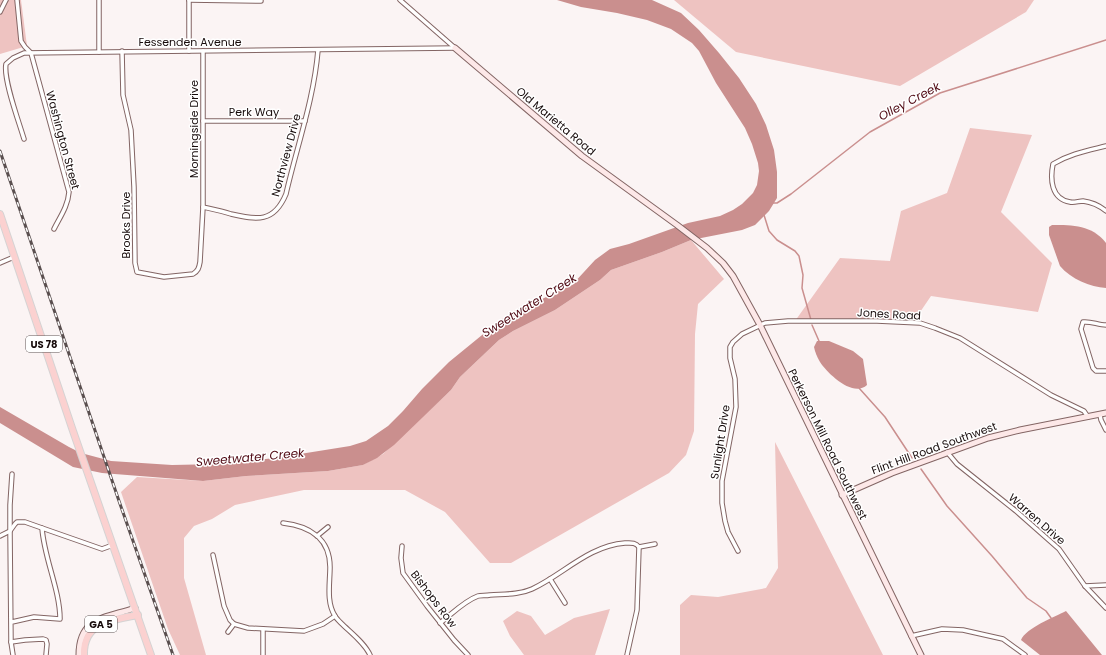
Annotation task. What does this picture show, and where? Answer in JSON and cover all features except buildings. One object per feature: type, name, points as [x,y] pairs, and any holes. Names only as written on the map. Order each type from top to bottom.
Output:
[{"type":"main road","name":"US 78","points":[[0,214],[112,545],[152,655]]},
{"type":"main road","name":"GA 5","points":[[84,655],[85,641],[98,625],[110,620],[138,615]]},
{"type":"street","points":[[0,12],[6,0]]},
{"type":"street","name":"Washington Street","points":[[17,0],[21,41],[24,47],[31,53],[69,192],[67,206],[54,229]]},
{"type":"street","points":[[99,0],[99,52]]},
{"type":"street","points":[[189,51],[189,0],[261,1]]},
{"type":"street","name":"Old Marietta Road","points":[[400,0],[582,156],[707,248]]},
{"type":"street","name":"Fessenden Avenue","points":[[24,139],[9,86],[6,68],[6,64],[13,58],[24,54],[122,51],[203,52],[455,48]]},
{"type":"street","name":"Northview Drive","points":[[203,207],[258,219],[274,212],[280,207],[286,194],[305,120],[316,73],[318,50]]},
{"type":"street","name":"Brooks Drive","points":[[122,51],[122,95],[131,130],[134,187],[135,263],[137,272],[164,277],[193,274],[196,272],[199,268],[201,256],[203,207]]},
{"type":"street","name":"Morningside Drive","points":[[203,52],[203,207]]},
{"type":"street","name":"Perk Way","points":[[203,121],[305,120]]},
{"type":"street","points":[[1106,146],[1062,158],[1053,164],[1051,176],[1053,190],[1061,198],[1070,202],[1083,201],[1094,204],[1106,211]]},
{"type":"street","name":"Perkerson Mill Road Southwest","points":[[707,248],[734,276],[760,325],[921,655]]},
{"type":"street","points":[[0,263],[14,257]]},
{"type":"street","name":"Jones Road","points":[[760,325],[765,322],[857,320],[920,323],[960,338],[1050,395],[1084,411],[1088,417]]},
{"type":"street","points":[[1106,326],[1083,322],[1081,330],[1093,368],[1096,371],[1106,371]]},
{"type":"street","name":"Sunlight Drive","points":[[738,551],[728,532],[722,503],[722,480],[736,407],[735,379],[729,350],[733,342],[742,334],[760,325]]},
{"type":"street","name":"Flint Hill Road Southwest","points":[[842,495],[892,473],[947,452],[1006,433],[1106,414]]},
{"type":"street","points":[[1100,415],[1106,430]]},
{"type":"street","name":"Warren Drive","points":[[947,452],[957,464],[1016,511],[1059,549],[1085,586],[1106,608]]},
{"type":"street","points":[[12,474],[10,531],[11,642],[13,655]]},
{"type":"street","points":[[0,536],[10,531],[14,524],[22,521],[102,549],[112,545]]},
{"type":"street","points":[[283,523],[302,526],[308,529],[323,544],[328,554],[330,566],[329,589],[331,604],[335,616],[364,646],[370,655]]},
{"type":"street","points":[[316,536],[328,527]]},
{"type":"street","points":[[12,622],[34,617],[60,618],[42,528]]},
{"type":"street","points":[[440,623],[467,602],[478,596],[520,593],[531,589],[550,579],[588,554],[602,548],[613,545],[633,543],[637,544],[639,547]]},
{"type":"street","points":[[639,547],[655,544]]},
{"type":"street","name":"Bishops Row","points":[[402,546],[401,558],[403,573],[440,623],[468,655]]},
{"type":"street","points":[[627,655],[637,610],[639,547]]},
{"type":"street","points":[[213,555],[224,606],[230,620],[234,624],[248,628],[304,631],[323,624],[335,616]]},
{"type":"street","points":[[550,579],[566,603]]},
{"type":"street","points":[[1085,586],[1106,585]]},
{"type":"street","points":[[79,655],[82,637],[90,626],[102,617],[135,608]]},
{"type":"street","points":[[228,632],[234,624]]},
{"type":"street","points":[[263,629],[263,655]]},
{"type":"street","points":[[911,636],[942,629],[963,630],[1003,639],[1025,655]]},
{"type":"street","points":[[11,642],[44,639],[46,640],[47,644],[46,655]]},
{"type":"shaded area","points":[[0,0],[21,0],[27,46],[0,54]]},
{"type":"shaded area","points":[[674,0],[1034,0],[1026,12],[900,86],[736,52]]},
{"type":"shaded area","points":[[970,128],[1032,135],[1001,212],[1052,263],[1038,312],[931,296],[914,321],[795,321],[840,258],[890,261],[901,211],[947,193]]},
{"type":"shaded area","points":[[691,240],[724,279],[698,304],[695,334],[694,431],[686,455],[669,473],[511,563],[490,563],[445,512],[405,490],[304,490],[235,505],[212,519],[194,526],[184,538],[184,578],[206,655],[180,655],[168,629],[121,492],[137,477],[203,481],[246,476],[328,471],[363,465],[383,454],[451,390],[460,377],[499,340],[513,331],[555,310],[600,280],[611,270]]},
{"type":"shaded area","points":[[775,442],[883,655],[680,655],[680,605],[691,595],[718,597],[766,588],[778,568]]},
{"type":"shaded area","points":[[610,609],[595,655],[524,655],[510,636],[503,621],[517,611],[531,616],[545,635],[574,618]]},
{"type":"water","name":"Sweetwater Creek","points":[[557,0],[652,0],[681,13],[699,30],[739,78],[756,104],[766,125],[774,150],[777,172],[777,198],[769,211],[755,225],[742,230],[691,240],[611,270],[600,280],[555,310],[513,331],[499,340],[460,377],[451,390],[394,445],[377,458],[363,465],[328,471],[246,476],[203,481],[102,473],[73,467],[0,423],[0,407],[81,453],[111,461],[172,465],[219,464],[275,458],[350,446],[366,441],[388,426],[449,362],[498,322],[530,303],[572,285],[595,260],[610,249],[629,244],[688,223],[720,216],[742,204],[753,193],[757,185],[759,171],[758,163],[745,128],[716,83],[699,51],[692,43],[671,29],[647,20],[581,7]]},
{"type":"water","points":[[1052,225],[1082,227],[1101,237],[1106,243],[1106,288],[1081,282],[1064,271],[1060,266],[1049,235],[1049,227]]},
{"type":"water","points":[[817,341],[829,341],[853,351],[863,359],[867,385],[855,389],[848,387],[835,378],[824,367],[818,358],[814,347]]},
{"type":"water","points":[[1066,611],[1102,655],[1040,655],[1021,640],[1028,631],[1034,627]]},
{"type":"waterway","name":"Olley Creek","points":[[772,203],[777,203],[791,194],[870,132],[940,93],[1106,40]]},
{"type":"waterway","points":[[764,215],[769,231],[777,240],[795,251],[799,256],[803,275],[802,288],[811,320]]},
{"type":"waterway","points":[[812,325],[819,341]]},
{"type":"waterway","points":[[859,388],[885,417],[912,458]]},
{"type":"waterway","points":[[921,469],[947,506],[1027,598],[1046,611],[1051,618]]},
{"type":"railway","points":[[0,151],[173,655]]}]
